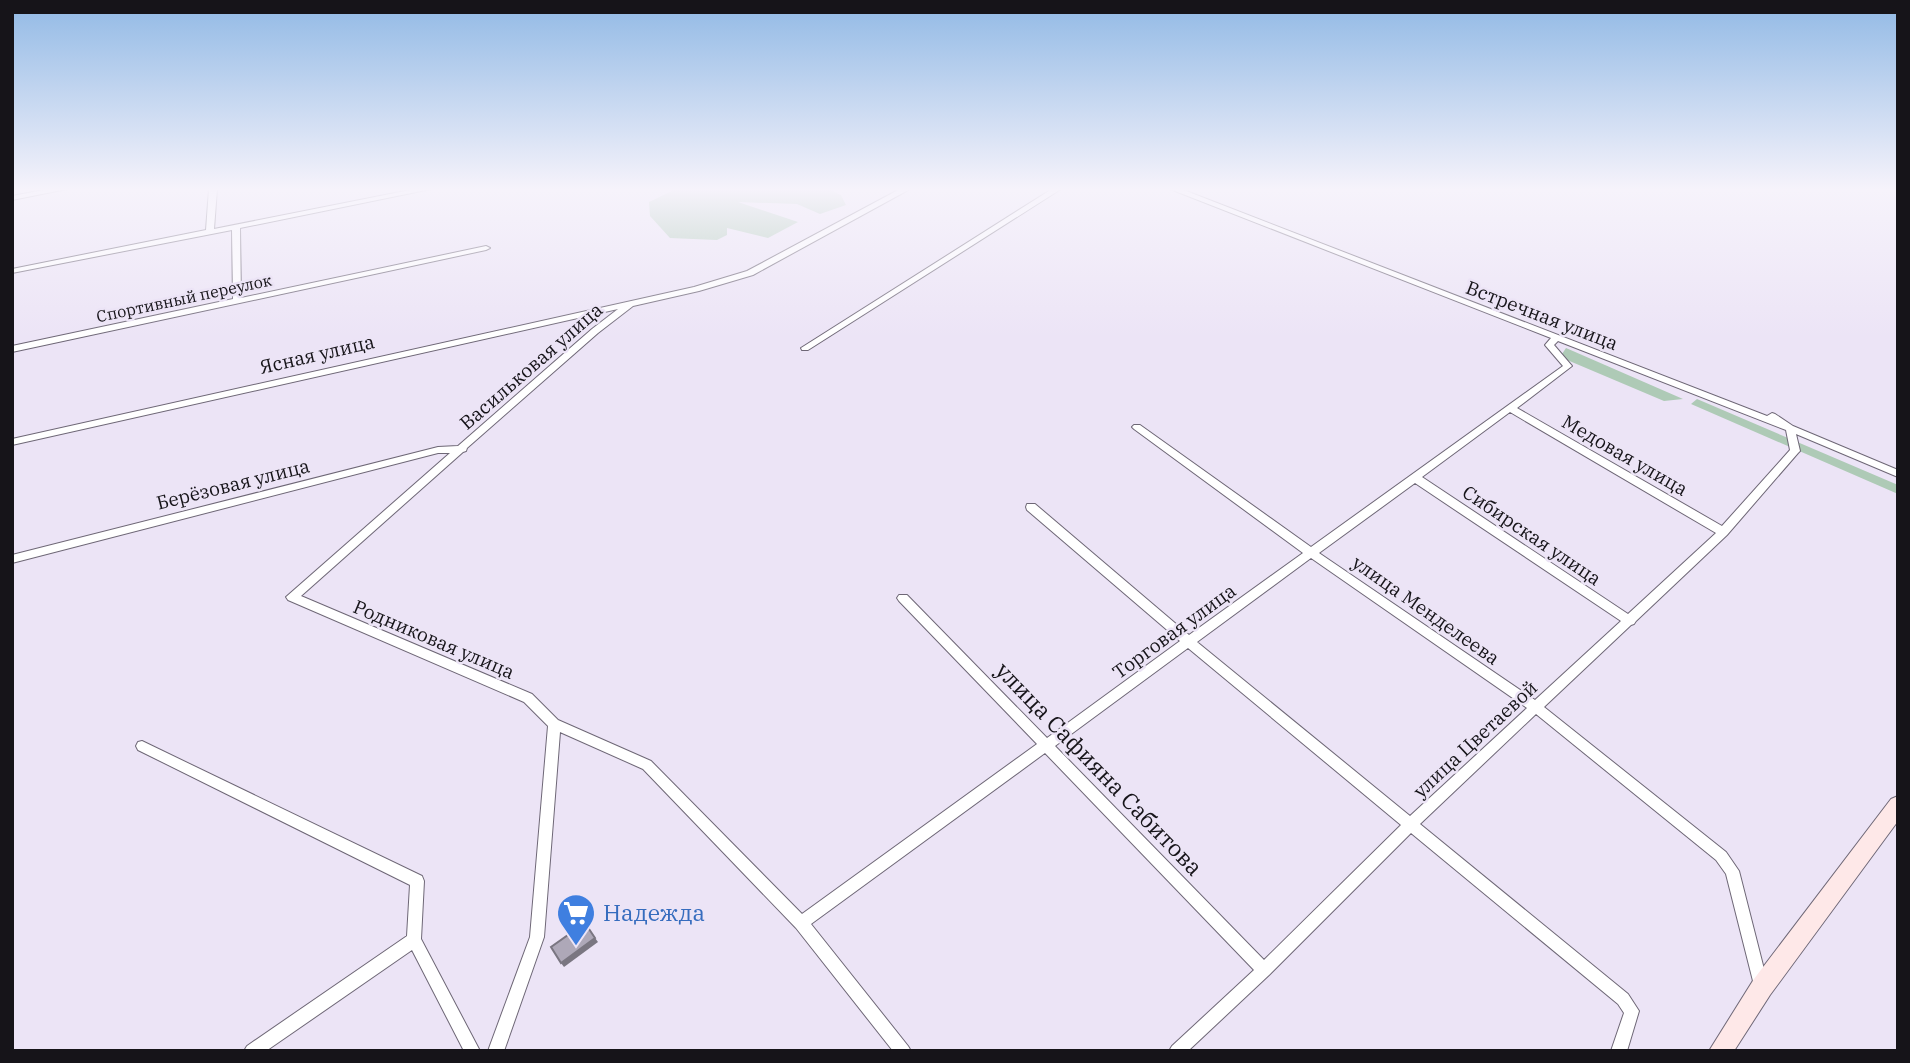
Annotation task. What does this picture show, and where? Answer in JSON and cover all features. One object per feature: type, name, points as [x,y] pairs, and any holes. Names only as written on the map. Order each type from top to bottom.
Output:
[{"type":"street","points":[[12,271],[176,239]]},
{"type":"street","points":[[236,239],[237,300]]},
{"type":"street","name":"Васильковая улица","points":[[292,597],[631,303],[750,273],[813,239]]},
{"type":"street","points":[[805,348],[978,239]]},
{"type":"street","name":"Встречная улица","points":[[1300,239],[1790,428],[1898,474]]},
{"type":"street","name":"Спортивный переулок","points":[[12,349],[486,248]]},
{"type":"street","name":"Ясная улица","points":[[12,442],[631,303]]},
{"type":"street","name":"Торговая улица","points":[[801,923],[1568,366],[1549,345],[1555,339]]},
{"type":"street","name":"Медовая улица","points":[[1510,408],[1723,532]]},
{"type":"street","points":[[1772,416],[1790,428]]},
{"type":"street","name":"улица Менделеева","points":[[1137,426],[1311,553],[1537,708],[1721,856],[1732,871],[1762,987]]},
{"type":"street","name":"улица Цветаевой","points":[[1177,1051],[1264,970],[1412,823],[1723,532],[1795,451],[1790,428]]},
{"type":"street","name":"Берёзовая улица","points":[[12,559],[438,450],[463,449]]},
{"type":"street","name":"Сибирская улица","points":[[1415,478],[1630,621]]},
{"type":"street","points":[[1031,507],[1189,642],[1623,999],[1632,1011],[1619,1051]]},
{"type":"street","name":"Родниковая улица","points":[[292,597],[528,698],[554,724]]},
{"type":"street","name":"улица Сафияна Сабитова","points":[[903,598],[1264,970]]},
{"type":"street","points":[[496,1051],[537,937],[554,724],[647,765],[801,923],[903,1051]]},
{"type":"street","points":[[142,746],[417,881],[414,940],[472,1051]]},
{"type":"street","points":[[1720,1051],[1762,987],[1898,805]]},
{"type":"street","points":[[252,1051],[414,940]]},
{"type":"green space","points":[[1566,348],[1683,399],[1664,401],[1560,357]]},
{"type":"green space","points":[[1697,399],[1898,485],[1898,494],[1691,404]]},
{"type":"building","name":"Надежда","points":[[585,923],[595,938],[561,963],[551,947]]},
{"type":"place","name":"Надежда","points":[[576,947]]}]
